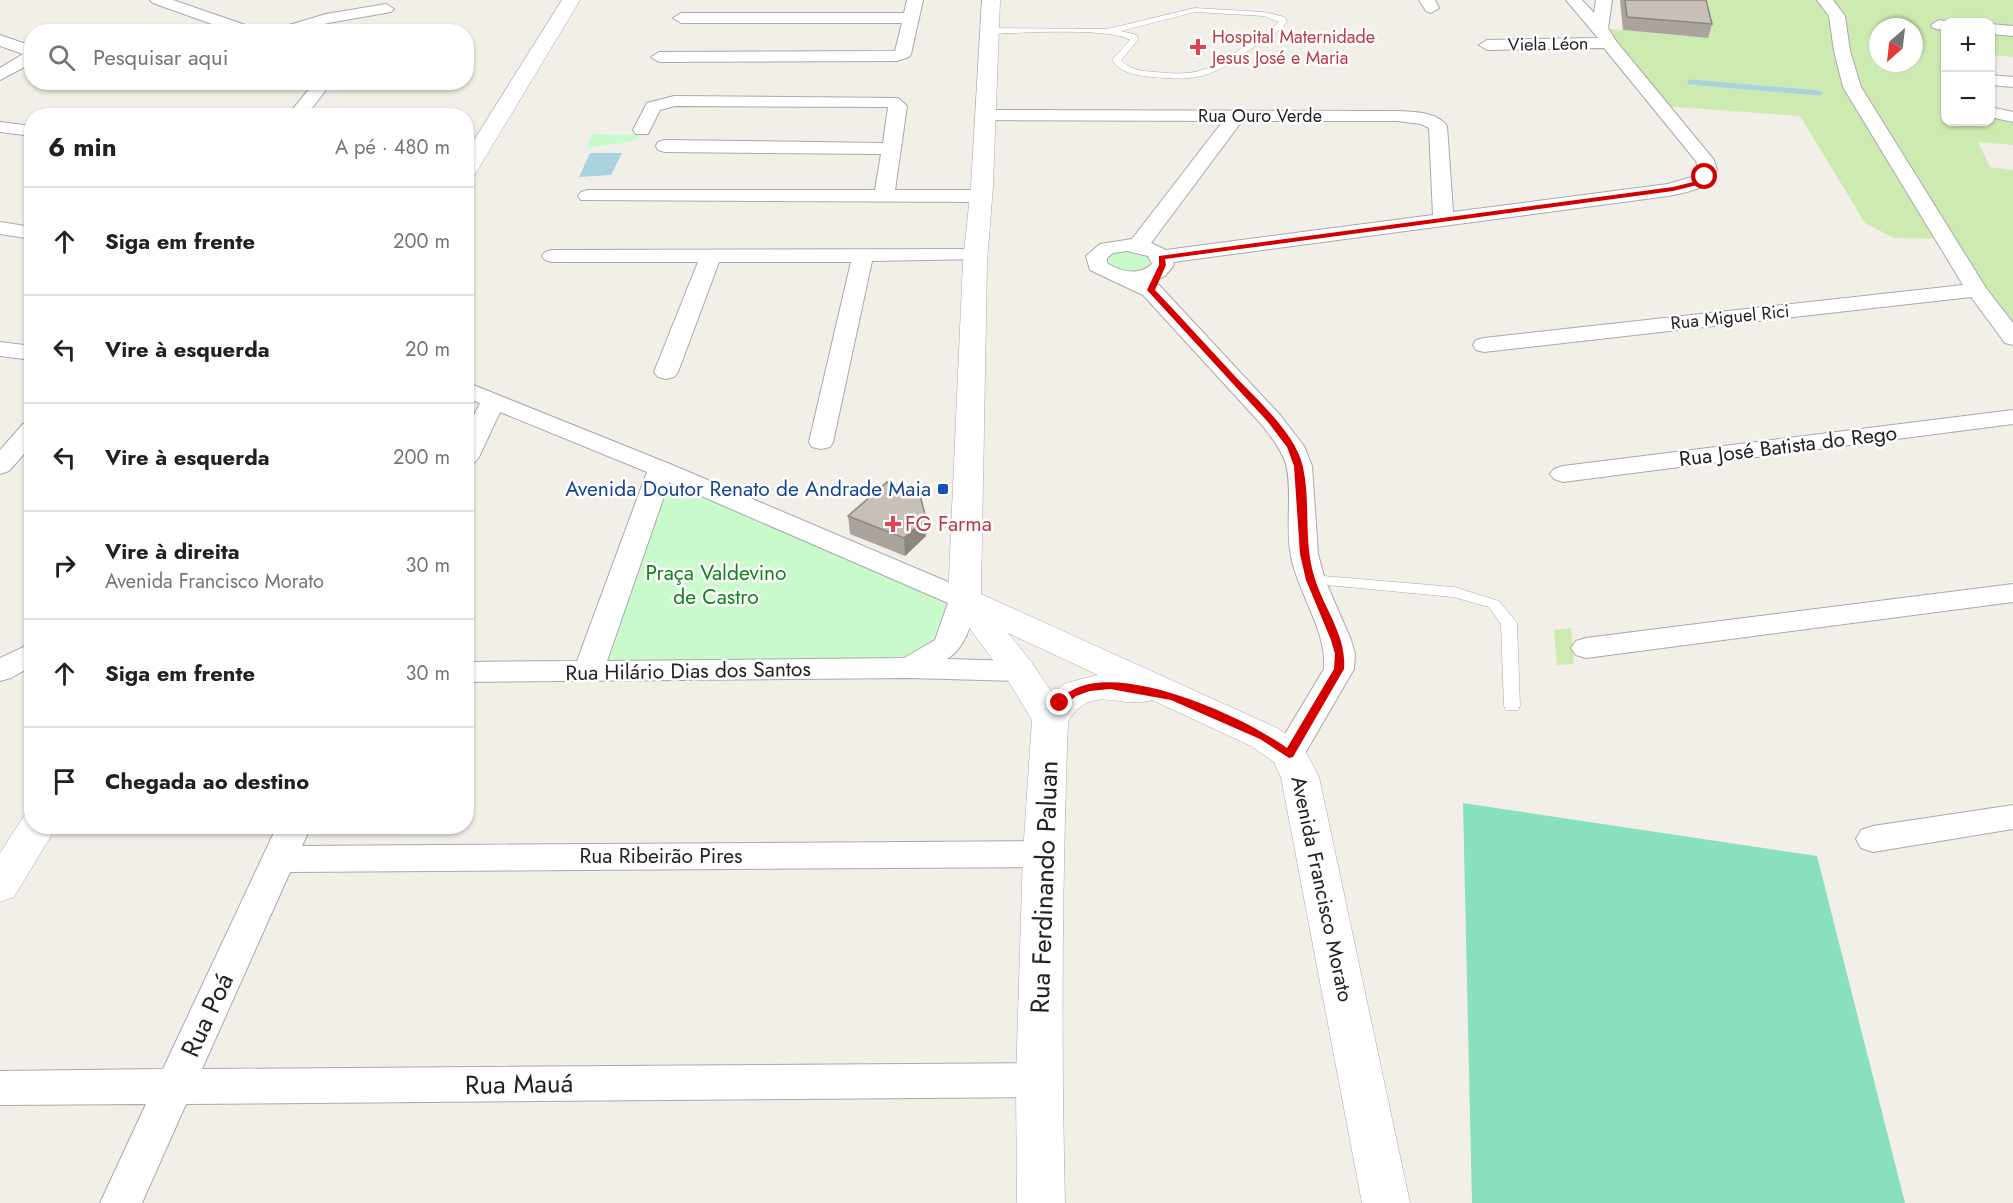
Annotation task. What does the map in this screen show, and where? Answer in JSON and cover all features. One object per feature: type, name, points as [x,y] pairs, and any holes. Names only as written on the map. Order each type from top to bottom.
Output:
[{"type":"street","points":[[158,0],[190,4],[236,24]]},
{"type":"street","points":[[474,158],[571,0]]},
{"type":"street","points":[[659,57],[897,56],[903,54],[915,0]]},
{"type":"street","points":[[910,668],[945,647],[954,634],[964,599],[975,262],[982,191],[991,0]]},
{"type":"street","points":[[1289,754],[1339,669],[1340,654],[1311,580],[1304,554],[1299,466],[1291,446],[1157,272],[1156,252],[1138,246],[1107,248],[1096,256],[1097,266],[1103,271],[1121,277],[1157,272],[1443,219],[1673,189],[1695,183],[1705,177],[1708,170],[1705,160],[1574,0]]},
{"type":"street","points":[[1604,0],[1605,36]]},
{"type":"street","points":[[1825,0],[1837,16],[1842,51],[1852,87],[1977,290],[2013,338]]},
{"type":"street","points":[[374,24],[390,5]]},
{"type":"street","points":[[308,24],[390,5]]},
{"type":"street","points":[[681,18],[911,18]]},
{"type":"street","points":[[229,20],[252,24]]},
{"type":"street","points":[[1995,30],[2013,31]]},
{"type":"street","name":"Viela Léon","points":[[1487,45],[1605,36]]},
{"type":"street","points":[[0,40],[24,50]]},
{"type":"street","points":[[0,75],[24,59]]},
{"type":"street","points":[[1995,80],[2013,82]]},
{"type":"street","points":[[302,108],[315,90]]},
{"type":"street","points":[[642,130],[654,107],[674,101],[885,101],[898,106],[884,192]]},
{"type":"street","points":[[1995,113],[2013,117]]},
{"type":"street","name":"Rua Ouro Verde","points":[[986,115],[1397,116],[1434,122],[1438,126],[1443,219]]},
{"type":"street","points":[[1138,246],[1237,116]]},
{"type":"street","points":[[0,127],[24,130]]},
{"type":"street","points":[[665,146],[892,149]]},
{"type":"street","points":[[588,196],[982,191]]},
{"type":"street","points":[[0,228],[24,232]]},
{"type":"street","points":[[552,256],[711,256],[862,263],[975,262]]},
{"type":"street","points":[[666,372],[711,256]]},
{"type":"street","points":[[821,442],[862,263]]},
{"type":"street","name":"Rua Miguel Rici","points":[[1484,345],[1977,290]]},
{"type":"street","points":[[0,349],[24,352]]},
{"type":"street","points":[[474,392],[661,469],[964,599],[1020,671],[1050,720],[1060,703],[1072,693],[1089,688],[1110,685],[1173,696]]},
{"type":"street","points":[[474,441],[494,400]]},
{"type":"street","name":"Rua José Batista do Rego","points":[[1563,474],[2013,417]]},
{"type":"street","points":[[0,466],[24,438]]},
{"type":"street","points":[[588,672],[661,469]]},
{"type":"street","points":[[1586,648],[2013,593]]},
{"type":"street","name":"Avenida Francisco Morato","points":[[964,599],[1264,736],[1289,754],[1300,777],[1386,1203]]},
{"type":"street","points":[[0,671],[24,658]]},
{"type":"street","name":"Rua Hilário Dias dos Santos","points":[[474,672],[910,668],[1020,671]]},
{"type":"street","name":"Rua Ferdinando Paluan","points":[[1041,1203],[1039,1080],[1043,854],[1050,720]]},
{"type":"street","points":[[1873,839],[2013,817]]},
{"type":"street","points":[[0,886],[33,834]]},
{"type":"street","name":"Rua Ribeirão Pires","points":[[287,843],[1043,854]]},
{"type":"street","name":"Rua Poá","points":[[120,1203],[287,843]]},
{"type":"street","name":"Rua Mauá","points":[[0,1088],[1039,1080]]},
{"type":"lane","points":[[990,31],[1129,34],[1134,37],[1134,40],[1116,60],[1126,70],[1184,78],[1202,76],[1223,66],[1283,22],[1282,19],[1264,14],[1204,10],[1185,12],[1106,32]]},
{"type":"lane","points":[[1311,580],[1454,592],[1494,604],[1509,623],[1512,706]]},
{"type":"green space","points":[[1699,0],[2013,0],[2013,29],[1995,28],[1995,18],[1941,18],[1941,126],[1995,126],[1995,118],[2013,120],[2013,145],[1978,142],[1990,167],[2013,170],[2013,338],[1945,239],[1894,238],[1865,223],[1800,116],[1661,106],[1600,28],[1707,38]]},
{"type":"green space","points":[[1995,32],[2013,34],[2013,57],[1995,55]]},
{"type":"green space","points":[[592,134],[641,135],[630,142],[587,148]]},
{"type":"green space","points":[[1114,249],[1156,256],[1148,273],[1110,272],[1101,255]]},
{"type":"green space","name":"Praça Valdevino de Castro","points":[[671,480],[953,600],[935,646],[911,661],[601,664]]},
{"type":"green space","points":[[1571,628],[1574,664],[1557,665],[1554,630]]},
{"type":"green space","points":[[1463,803],[1817,856],[1905,1203],[1472,1203]]},
{"type":"water","points":[[590,153],[622,153],[611,175],[579,177]]},
{"type":"building","points":[[1625,0],[1706,0],[1712,24],[1627,17]]},
{"type":"building","points":[[887,482],[920,495],[926,518],[904,538],[848,516]]},
{"type":"waterway","points":[[1690,82],[1819,93]]},
{"type":"place","name":"Hospital Maternidade Jesus José e Maria","points":[[1198,47]]},
{"type":"place","name":"Avenida Doutor Renato de Andrade Maia","points":[[943,489]]},
{"type":"place","name":"FG Farma","points":[[893,524]]},
{"type":"route","points":[[1060,703],[1072,693],[1110,685],[1173,696],[1264,736],[1289,754],[1339,669],[1340,654],[1336,640],[1311,580],[1304,554],[1299,466],[1291,446],[1271,420],[1151,290],[1163,265],[1161,257],[1673,189],[1695,183],[1705,177]]}]
